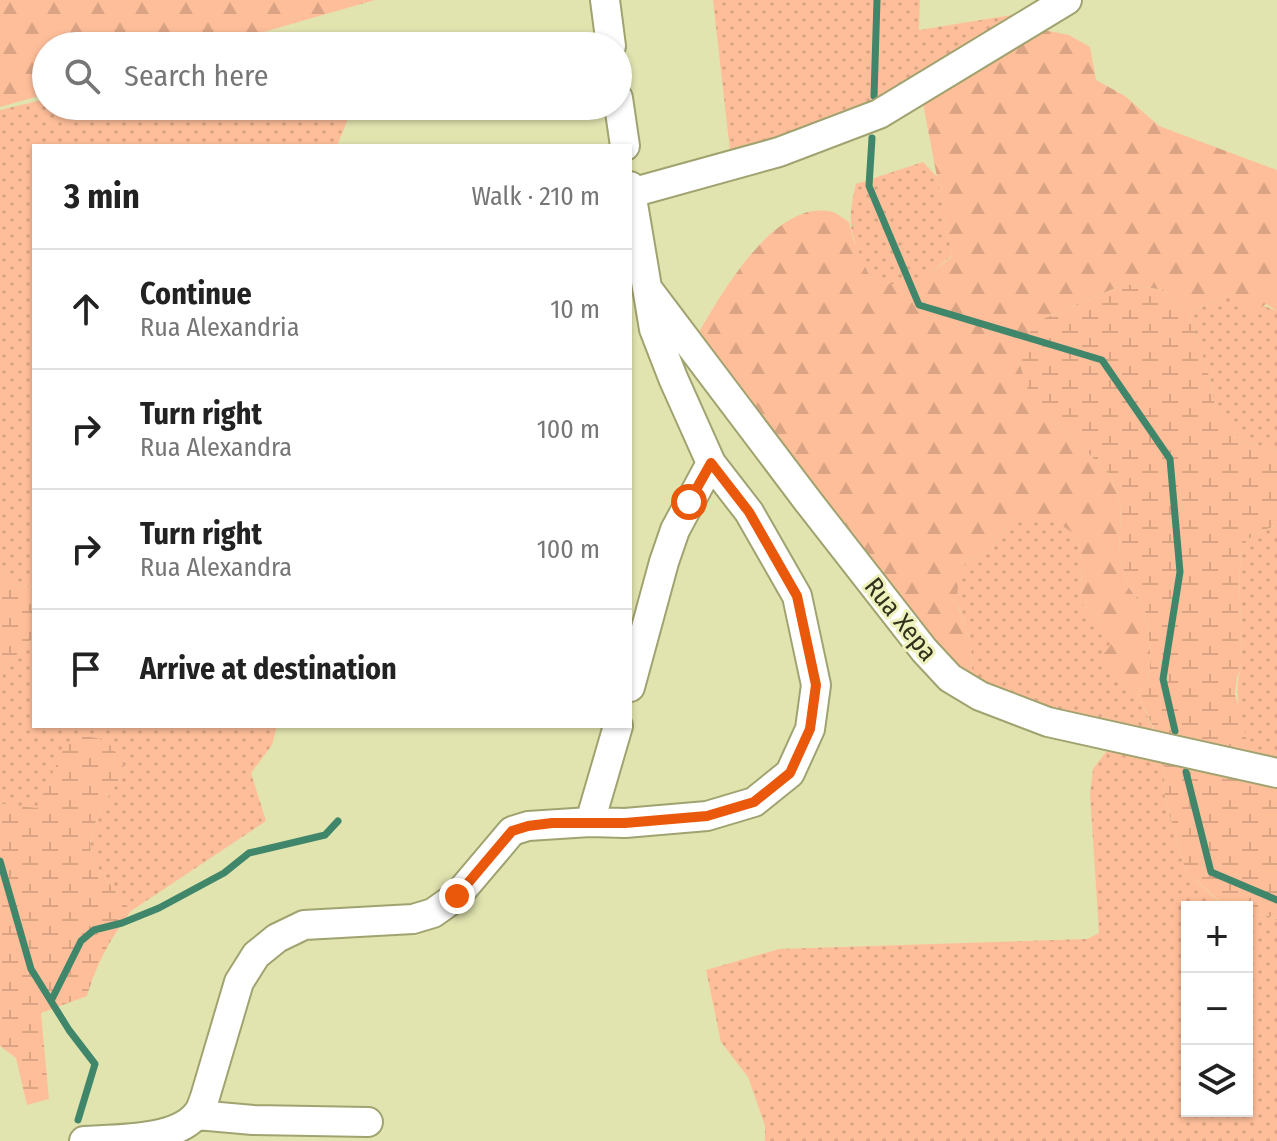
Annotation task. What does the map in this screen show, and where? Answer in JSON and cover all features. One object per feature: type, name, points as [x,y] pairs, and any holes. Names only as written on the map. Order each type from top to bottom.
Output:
[{"type":"street","points":[[605,0],[609,32]]},
{"type":"street","points":[[632,193],[779,152],[879,114],[1067,0]]},
{"type":"street","points":[[621,120],[625,144]]},
{"type":"street","points":[[84,1141],[146,1138],[174,1130],[197,1115],[239,982],[256,955],[277,938],[304,925],[413,919],[433,913],[457,896],[512,831],[528,826],[625,823],[707,816],[754,802],[790,773],[810,729],[816,685],[797,596],[749,512],[711,463],[654,329],[632,199]]},
{"type":"street","name":"Rua Xepa","points":[[646,287],[807,500],[924,650],[950,678],[980,696],[1048,722],[1277,773]]},
{"type":"street","points":[[632,680],[675,530],[711,463]]},
{"type":"street","points":[[590,822],[617,728]]},
{"type":"street","points":[[197,1115],[253,1120],[368,1122]]},
{"type":"green space","points":[[0,0],[375,0],[264,32],[32,32],[32,98],[0,107]]},
{"type":"green space","points":[[713,0],[920,0],[919,30],[1031,12],[911,86],[731,160]]},
{"type":"green space","points":[[1039,29],[1069,35],[1090,47],[1096,80],[1125,96],[1159,126],[1277,170],[1277,311],[1266,304],[1249,316],[1233,293],[1189,313],[1163,290],[1125,284],[1038,321],[1019,361],[1029,390],[1055,424],[1111,476],[1121,506],[1119,554],[1128,586],[1145,610],[1151,658],[1148,680],[1138,695],[1106,669],[1102,656],[1115,640],[1082,603],[1077,536],[1061,525],[1038,518],[1010,520],[990,552],[967,561],[958,575],[957,603],[971,644],[972,671],[964,676],[950,665],[696,337],[751,254],[770,234],[790,220],[811,211],[833,212],[849,222],[870,277],[883,282],[914,282],[952,256],[922,98]]},
{"type":"green space","points":[[32,102],[32,120],[347,120],[338,144],[32,144],[32,588],[12,584],[0,569],[0,110]]},
{"type":"green space","points":[[923,162],[937,177],[952,255],[923,278],[905,285],[870,277],[852,232],[851,212],[856,184]]},
{"type":"green space","points":[[1125,284],[1163,290],[1189,313],[1210,379],[1216,410],[1241,440],[1277,451],[1277,525],[1250,538],[1241,553],[1242,667],[1237,677],[1235,695],[1255,783],[1277,788],[1277,920],[1253,914],[1253,901],[1222,901],[1186,873],[1165,798],[1164,758],[1138,695],[1148,680],[1151,658],[1145,610],[1128,586],[1119,554],[1121,506],[1111,476],[1055,424],[1028,390],[1019,361],[1020,346],[1038,321]]},
{"type":"green space","points":[[1233,293],[1277,311],[1277,451],[1241,440],[1216,410],[1210,379],[1189,313]]},
{"type":"green space","points":[[1031,516],[1058,521],[1077,536],[1082,603],[1115,640],[1114,678],[1138,695],[1157,737],[1061,717],[964,676],[972,671],[971,644],[957,602],[957,575],[967,561],[990,552],[1010,520]]},
{"type":"green space","points":[[1277,525],[1277,767],[1251,762],[1238,688],[1242,667],[1241,553],[1250,538]]},
{"type":"green space","points":[[0,569],[12,584],[32,588],[32,639],[7,664],[0,682]]},
{"type":"green space","points":[[32,639],[32,728],[276,728],[272,745],[251,773],[266,821],[131,911],[98,868],[91,851],[91,839],[99,814],[125,770],[47,789],[37,809],[0,804],[0,682],[7,664]]},
{"type":"green space","points":[[74,736],[107,743],[125,770],[99,814],[91,839],[91,851],[98,868],[131,911],[105,952],[87,996],[41,1013],[49,1099],[27,1105],[16,1058],[0,1046],[0,804],[37,808],[62,752]]},
{"type":"green space","points":[[1119,742],[1164,758],[1165,798],[1186,873],[1219,901],[1181,901],[1181,1117],[1253,1117],[1253,914],[1277,920],[1277,1141],[765,1141],[765,1126],[748,1077],[721,1042],[706,970],[779,949],[1087,939],[1099,933],[1090,794],[1093,769],[1106,752]]},
{"type":"waterway","points":[[874,96],[877,0]]},
{"type":"waterway","points":[[872,138],[869,186],[919,305],[1102,360],[1170,459],[1180,572],[1163,679],[1175,731]]},
{"type":"waterway","points":[[1186,772],[1211,872],[1277,900]]},
{"type":"waterway","points":[[51,1001],[81,941],[94,930],[159,908],[224,873],[249,853],[325,835],[338,821]]},
{"type":"waterway","points":[[0,861],[31,969],[69,1030],[95,1064],[78,1120]]},
{"type":"route","points":[[457,896],[512,831],[552,823],[625,823],[707,816],[754,802],[790,773],[810,729],[816,685],[797,596],[749,512],[711,463],[689,502]]}]
